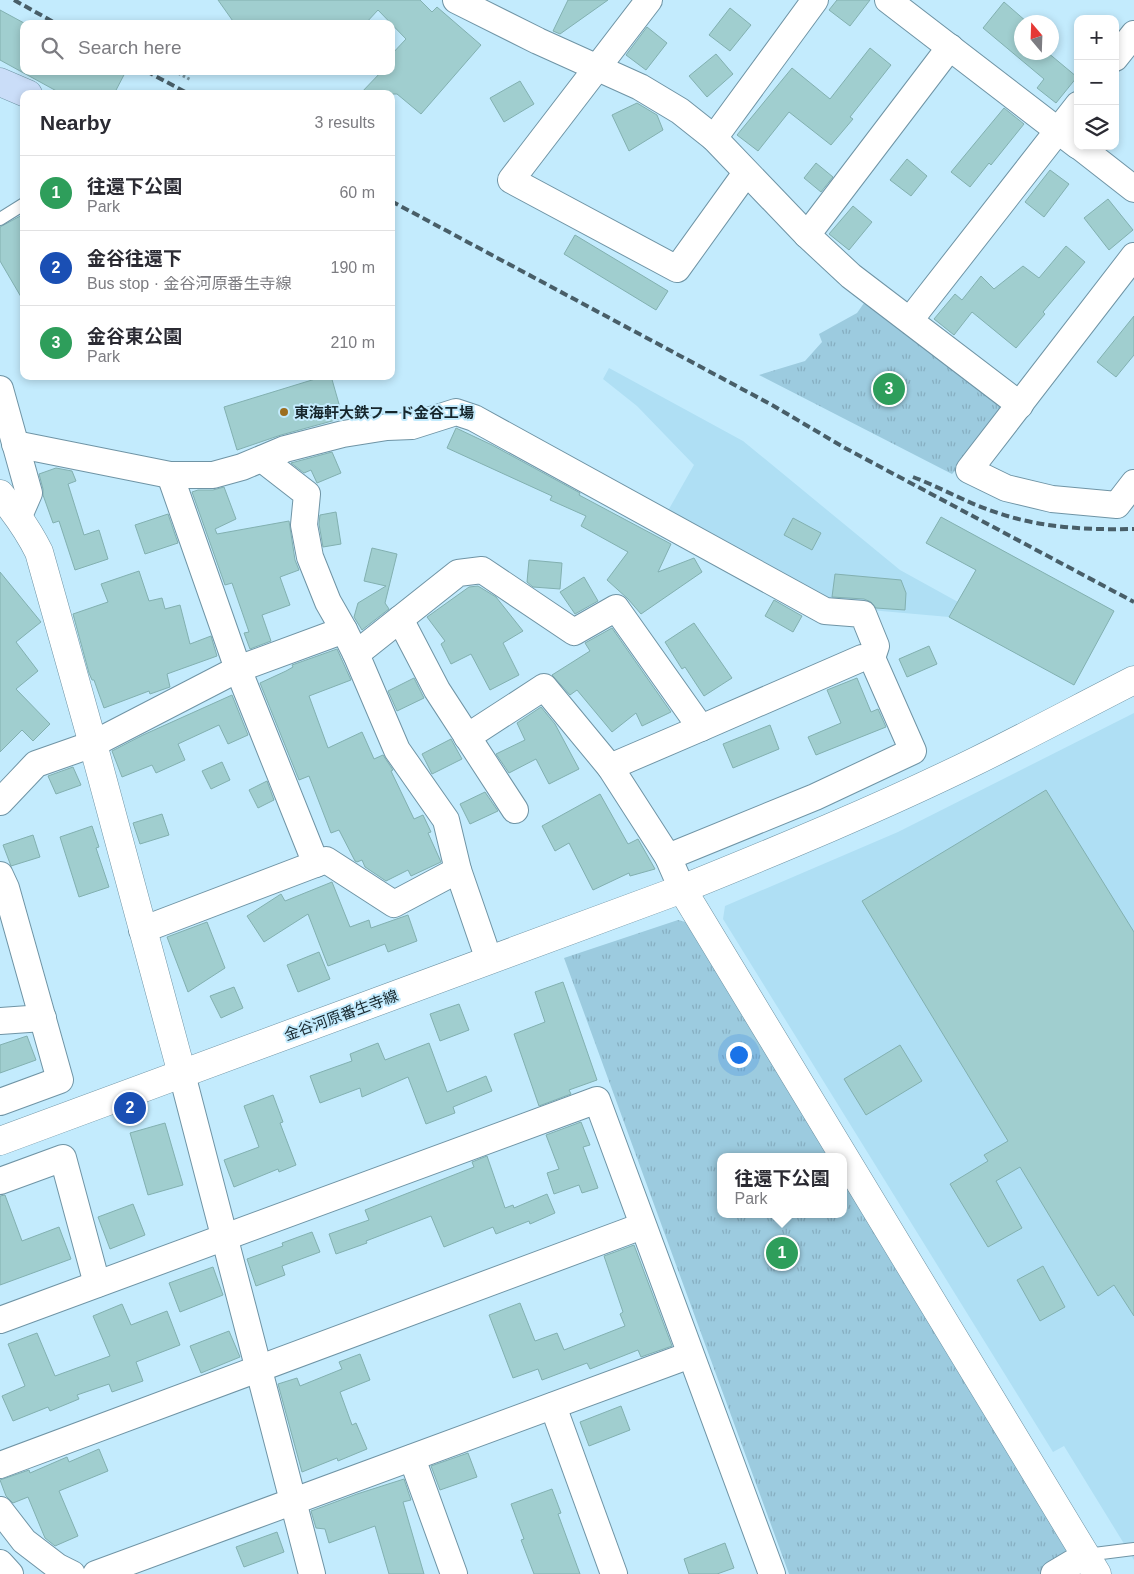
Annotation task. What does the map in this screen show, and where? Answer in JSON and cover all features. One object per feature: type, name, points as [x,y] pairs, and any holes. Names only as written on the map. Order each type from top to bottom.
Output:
[{"type":"main road","points":[[0,82],[20,91]]},
{"type":"street","points":[[456,0],[538,41],[640,87],[680,111],[714,138],[807,235],[851,276],[1020,405]]},
{"type":"street","points":[[714,138],[815,0]]},
{"type":"street","points":[[888,0],[1134,189]]},
{"type":"street","points":[[640,3],[597,68],[510,180],[677,269],[746,173]]},
{"type":"street","points":[[1119,53],[1134,34]]},
{"type":"street","points":[[807,235],[950,47]]},
{"type":"street","points":[[910,320],[1071,141],[1074,126]]},
{"type":"street","points":[[1134,256],[969,470],[1006,488],[1052,499],[1117,505],[1134,483]]},
{"type":"street","points":[[0,388],[29,493],[19,516]]},
{"type":"street","points":[[15,444],[170,475],[213,475],[242,467],[285,449],[342,434],[387,427],[412,426],[456,412],[474,418],[825,611],[863,614],[876,646],[872,658],[913,750],[815,797],[668,857]]},
{"type":"street","points":[[262,459],[307,494],[304,525],[310,557],[328,602],[356,654],[397,750],[446,820],[458,870],[489,960]]},
{"type":"street","points":[[170,475],[238,669],[316,864]]},
{"type":"street","points":[[0,494],[19,516],[39,552],[182,1074],[312,1574]]},
{"type":"street","points":[[356,654],[458,573],[482,570],[574,632],[616,608],[701,728]]},
{"type":"street","points":[[400,619],[437,690],[515,810]]},
{"type":"street","points":[[0,802],[36,764],[93,744],[238,669],[344,630]]},
{"type":"street","points":[[610,768],[862,658],[872,658]]},
{"type":"street","name":"金谷河原番生寺線","points":[[0,1141],[682,889],[790,846],[977,761],[1134,680]]},
{"type":"street","points":[[467,737],[544,687],[610,768],[668,857],[682,889],[842,1153]]},
{"type":"street","points":[[142,930],[326,860],[394,904],[458,870]]},
{"type":"street","points":[[0,875],[6,888],[60,1080],[0,1102]]},
{"type":"street","points":[[0,1021],[43,1018]]},
{"type":"street","points":[[0,1320],[597,1100],[772,1574]]},
{"type":"street","points":[[0,1182],[63,1158],[97,1284]]},
{"type":"street","points":[[847,1161],[1092,1564],[1054,1574]]},
{"type":"street","points":[[0,1464],[258,1370],[642,1226]]},
{"type":"street","points":[[96,1574],[690,1355]]},
{"type":"street","points":[[553,1406],[614,1574]]},
{"type":"street","points":[[412,1458],[454,1574]]},
{"type":"street","points":[[0,1510],[24,1541],[58,1567],[72,1574]]},
{"type":"street","points":[[0,1563],[10,1574]]},
{"type":"lane","points":[[0,219],[20,206]]},
{"type":"lane","points":[[1092,1564],[1134,1549]]},
{"type":"path","points":[[182,75],[192,80]]},
{"type":"shaded area","points":[[609,368],[743,441],[900,570],[958,602],[949,617],[825,606],[665,516],[694,465],[637,406],[603,379]]},
{"type":"shaded area","points":[[1134,713],[1134,1560],[1064,1446],[1053,1452],[723,919],[725,906],[898,832]]},
{"type":"green space","points":[[869,296],[1009,404],[1009,414],[952,474],[759,375],[805,361],[822,342],[819,334],[857,313]]},
{"type":"green space","points":[[678,920],[693,924],[832,1153],[717,1153],[717,1218],[847,1218],[847,1179],[1071,1548],[1044,1574],[789,1574],[564,958]]},
{"type":"building","points":[[218,0],[420,0],[432,12],[437,7],[481,45],[421,114],[395,94],[395,90],[364,90],[378,75],[395,75],[395,51],[406,39],[395,28],[395,20],[388,20],[378,10],[369,20],[232,20]]},
{"type":"building","points":[[568,0],[608,0],[560,34],[553,31]]},
{"type":"building","points":[[837,0],[870,0],[850,26],[829,10]]},
{"type":"building","points":[[1004,2],[1019,15],[1014,15],[1014,54],[983,28]]},
{"type":"building","points":[[730,8],[751,25],[730,51],[709,35]]},
{"type":"building","points":[[0,10],[20,21],[20,71],[0,60]]},
{"type":"building","points":[[647,27],[667,43],[646,70],[626,55]]},
{"type":"building","points":[[870,48],[891,65],[850,117],[853,119],[831,145],[789,112],[758,151],[737,135],[792,68],[830,99]]},
{"type":"building","points":[[716,54],[733,74],[707,97],[689,76]]},
{"type":"building","points":[[1021,60],[1057,60],[1074,74],[1074,81],[1056,103],[1037,88],[1044,79]]},
{"type":"building","points":[[27,75],[124,75],[116,90],[55,90]]},
{"type":"building","points":[[520,81],[534,104],[504,122],[490,98]]},
{"type":"building","points":[[637,103],[657,115],[663,130],[629,151],[612,115]]},
{"type":"building","points":[[1004,108],[1024,124],[991,165],[989,163],[970,187],[951,172]]},
{"type":"building","points":[[907,159],[927,176],[911,196],[890,180]]},
{"type":"building","points":[[816,163],[833,177],[821,192],[804,178]]},
{"type":"building","points":[[1050,170],[1069,184],[1044,217],[1025,202]]},
{"type":"building","points":[[1108,199],[1133,230],[1109,250],[1084,218]]},
{"type":"building","points":[[853,206],[872,222],[849,250],[829,234]]},
{"type":"building","points":[[20,216],[20,295],[0,261],[0,227]]},
{"type":"building","points":[[575,235],[668,291],[656,310],[564,254]]},
{"type":"building","points":[[1066,246],[1085,262],[1016,348],[972,312],[954,335],[934,319],[955,294],[962,300],[981,276],[994,289],[1023,266],[1039,278]]},
{"type":"building","points":[[1134,316],[1134,355],[1116,377],[1097,362]]},
{"type":"building","name":"東海軒大鉄フード金谷工場","points":[[312,380],[332,380],[343,418],[281,435],[237,450],[224,407]]},
{"type":"building","points":[[456,428],[492,445],[580,493],[579,495],[671,544],[658,572],[694,558],[702,572],[641,614],[607,580],[628,552],[581,526],[586,516],[550,500],[552,496],[447,448]]},
{"type":"building","points":[[332,452],[341,473],[317,483],[311,470],[304,473],[291,463]]},
{"type":"building","points":[[56,468],[72,471],[76,481],[68,484],[84,535],[99,530],[108,559],[75,570],[59,521],[53,523],[43,495],[39,474]]},
{"type":"building","points":[[224,487],[236,519],[215,529],[217,534],[289,521],[295,560],[299,570],[280,577],[290,605],[262,615],[271,641],[250,649],[244,633],[249,632],[232,583],[225,585],[192,492]]},
{"type":"building","points":[[336,512],[341,544],[323,547],[319,524],[320,515]]},
{"type":"building","points":[[168,514],[178,543],[145,554],[135,525]]},
{"type":"building","points":[[941,517],[1114,611],[1074,685],[949,617],[976,570],[926,543]]},
{"type":"building","points":[[793,518],[821,533],[812,550],[784,535]]},
{"type":"building","points":[[372,548],[397,554],[385,603],[389,609],[362,630],[354,617],[358,603],[386,586],[364,581]]},
{"type":"building","points":[[529,560],[562,563],[560,589],[533,587],[527,582]]},
{"type":"building","points":[[139,571],[149,601],[162,598],[165,609],[180,605],[190,644],[211,636],[217,656],[167,674],[170,687],[150,694],[149,691],[104,708],[94,680],[92,680],[89,673],[73,614],[108,602],[101,584]]},
{"type":"building","points":[[0,572],[41,622],[16,642],[38,671],[16,689],[50,724],[33,741],[22,730],[0,752]]},
{"type":"building","points":[[835,574],[901,580],[906,593],[905,610],[876,608],[871,602],[864,599],[832,597]]},
{"type":"building","points":[[584,577],[598,601],[575,614],[560,592]]},
{"type":"building","points":[[478,586],[496,597],[523,631],[503,643],[519,675],[490,690],[471,654],[451,664],[441,644],[445,641],[427,617],[469,587]]},
{"type":"building","points":[[774,600],[802,616],[793,632],[765,616]]},
{"type":"building","points":[[694,623],[732,678],[704,696],[685,667],[682,669],[665,642]]},
{"type":"building","points":[[612,628],[671,712],[642,726],[636,713],[612,732],[577,690],[570,695],[552,675],[590,651],[585,643]]},
{"type":"building","points":[[929,646],[937,664],[907,677],[899,659]]},
{"type":"building","points":[[337,649],[351,680],[309,696],[328,748],[362,732],[374,759],[383,755],[393,770],[391,771],[414,819],[423,815],[431,832],[428,833],[441,862],[411,876],[408,870],[386,881],[365,867],[362,860],[355,861],[339,830],[331,833],[309,776],[299,780],[260,683],[286,671],[293,667],[292,665]]},
{"type":"building","points":[[414,678],[424,698],[397,711],[388,691]]},
{"type":"building","points":[[857,678],[871,712],[878,709],[886,727],[816,755],[808,737],[841,723],[827,690]]},
{"type":"building","points":[[232,695],[248,735],[228,744],[219,725],[178,744],[185,760],[156,773],[152,765],[122,777],[112,751]]},
{"type":"building","points":[[541,707],[555,724],[579,769],[549,784],[536,759],[509,773],[496,754],[525,740],[517,723]]},
{"type":"building","points":[[770,725],[779,749],[733,768],[723,744]]},
{"type":"building","points":[[451,739],[462,759],[432,774],[422,754]]},
{"type":"building","points":[[222,762],[230,780],[211,789],[202,771]]},
{"type":"building","points":[[73,767],[81,785],[56,794],[48,776]]},
{"type":"building","points":[[267,781],[274,800],[258,808],[249,790]]},
{"type":"building","points":[[1046,790],[1134,932],[1134,1316],[1114,1285],[1098,1296],[1020,1167],[996,1181],[1022,1228],[988,1247],[950,1184],[988,1161],[984,1155],[1008,1141],[862,901]]},
{"type":"building","points":[[485,792],[498,811],[470,824],[460,804]]},
{"type":"building","points":[[600,794],[628,844],[638,839],[655,869],[630,876],[629,873],[593,890],[569,843],[555,851],[542,826]]},
{"type":"building","points":[[162,814],[169,835],[140,844],[133,823]]},
{"type":"building","points":[[92,826],[99,847],[96,848],[109,887],[79,897],[60,837]]},
{"type":"building","points":[[33,835],[40,857],[11,866],[3,845]]},
{"type":"building","points":[[332,882],[350,927],[369,920],[371,928],[408,915],[417,941],[388,952],[385,944],[328,966],[308,914],[264,942],[247,916],[281,894],[285,901]]},
{"type":"building","points":[[207,922],[225,968],[188,992],[167,937]]},
{"type":"building","points":[[319,952],[330,979],[298,992],[287,965]]},
{"type":"building","points":[[563,982],[597,1080],[569,1090],[571,1094],[539,1106],[514,1034],[545,1022],[535,992]]},
{"type":"building","points":[[234,987],[243,1008],[221,1018],[210,996]]},
{"type":"building","points":[[459,1004],[469,1030],[440,1041],[430,1014]]},
{"type":"building","points":[[27,1036],[36,1060],[0,1073],[0,1045]]},
{"type":"building","points":[[378,1043],[385,1060],[429,1043],[447,1092],[486,1076],[492,1091],[453,1107],[455,1113],[426,1124],[408,1077],[362,1097],[360,1088],[320,1103],[310,1076],[352,1061],[350,1054]]},
{"type":"building","points":[[900,1045],[922,1081],[866,1115],[844,1079]]},
{"type":"building","points":[[273,1095],[283,1122],[280,1123],[296,1165],[279,1172],[278,1169],[234,1187],[224,1160],[259,1147],[244,1106]]},
{"type":"building","points":[[581,1122],[590,1145],[583,1147],[598,1188],[582,1193],[579,1185],[554,1194],[547,1173],[559,1169],[546,1135]]},
{"type":"building","points":[[165,1123],[183,1185],[148,1195],[130,1133]]},
{"type":"building","points":[[487,1156],[505,1208],[513,1205],[514,1208],[547,1194],[555,1213],[530,1224],[529,1221],[496,1234],[493,1227],[444,1247],[431,1216],[336,1254],[329,1234],[369,1220],[365,1210],[474,1167],[472,1162]]},
{"type":"building","points":[[5,1195],[22,1241],[59,1227],[71,1259],[0,1285],[0,1196]]},
{"type":"building","points":[[133,1204],[145,1235],[110,1249],[98,1217]]},
{"type":"building","points":[[312,1232],[320,1252],[282,1266],[285,1275],[256,1286],[247,1259],[283,1246],[282,1243]]},
{"type":"building","points":[[634,1245],[672,1346],[641,1357],[638,1350],[590,1369],[587,1363],[542,1380],[538,1369],[513,1378],[489,1315],[520,1303],[535,1341],[557,1333],[564,1350],[625,1326],[620,1314],[623,1312],[604,1256]]},
{"type":"building","points":[[1043,1266],[1065,1307],[1040,1321],[1017,1280]]},
{"type":"building","points":[[213,1267],[223,1295],[180,1312],[169,1283]]},
{"type":"building","points":[[122,1304],[131,1325],[167,1311],[180,1345],[136,1362],[143,1381],[112,1392],[109,1384],[77,1395],[79,1399],[50,1411],[48,1407],[13,1421],[2,1396],[25,1386],[8,1344],[37,1333],[55,1376],[110,1356],[93,1316]]},
{"type":"building","points":[[229,1331],[240,1357],[201,1373],[190,1346]]},
{"type":"building","points":[[360,1354],[370,1380],[340,1392],[352,1425],[356,1423],[367,1449],[338,1461],[337,1458],[302,1472],[278,1384],[297,1378],[300,1386],[342,1369],[339,1362]]},
{"type":"building","points":[[621,1406],[630,1430],[589,1446],[580,1422]]},
{"type":"building","points":[[99,1449],[108,1471],[59,1491],[78,1536],[55,1546],[45,1538],[28,1497],[13,1503],[6,1496],[0,1480],[29,1470],[30,1473],[67,1457],[69,1462]]},
{"type":"building","points":[[468,1453],[477,1477],[440,1490],[431,1466]]},
{"type":"building","points":[[404,1479],[411,1500],[403,1502],[424,1574],[389,1574],[375,1526],[329,1543],[325,1529],[316,1528],[311,1511]]},
{"type":"building","points":[[552,1489],[561,1513],[558,1514],[580,1574],[534,1574],[521,1540],[524,1539],[511,1504]]},
{"type":"building","points":[[277,1532],[284,1552],[244,1567],[236,1547]]},
{"type":"building","points":[[725,1543],[734,1568],[717,1574],[689,1574],[684,1559]]},
{"type":"railway","points":[[14,0],[50,20]]},
{"type":"railway","points":[[153,75],[182,90]]},
{"type":"railway","points":[[395,203],[772,405],[845,448],[1134,602]]},
{"type":"railway","points":[[913,477],[977,505],[1031,522],[1065,527],[1134,529]]},
{"type":"place","name":"金谷東公園","points":[[889,389]]},
{"type":"place","name":"東海軒大鉄フード金谷工場","points":[[284,412]]},
{"type":"place","name":"金谷往還下","points":[[130,1108]]},
{"type":"place","name":"往還下公園","points":[[782,1253]]}]
